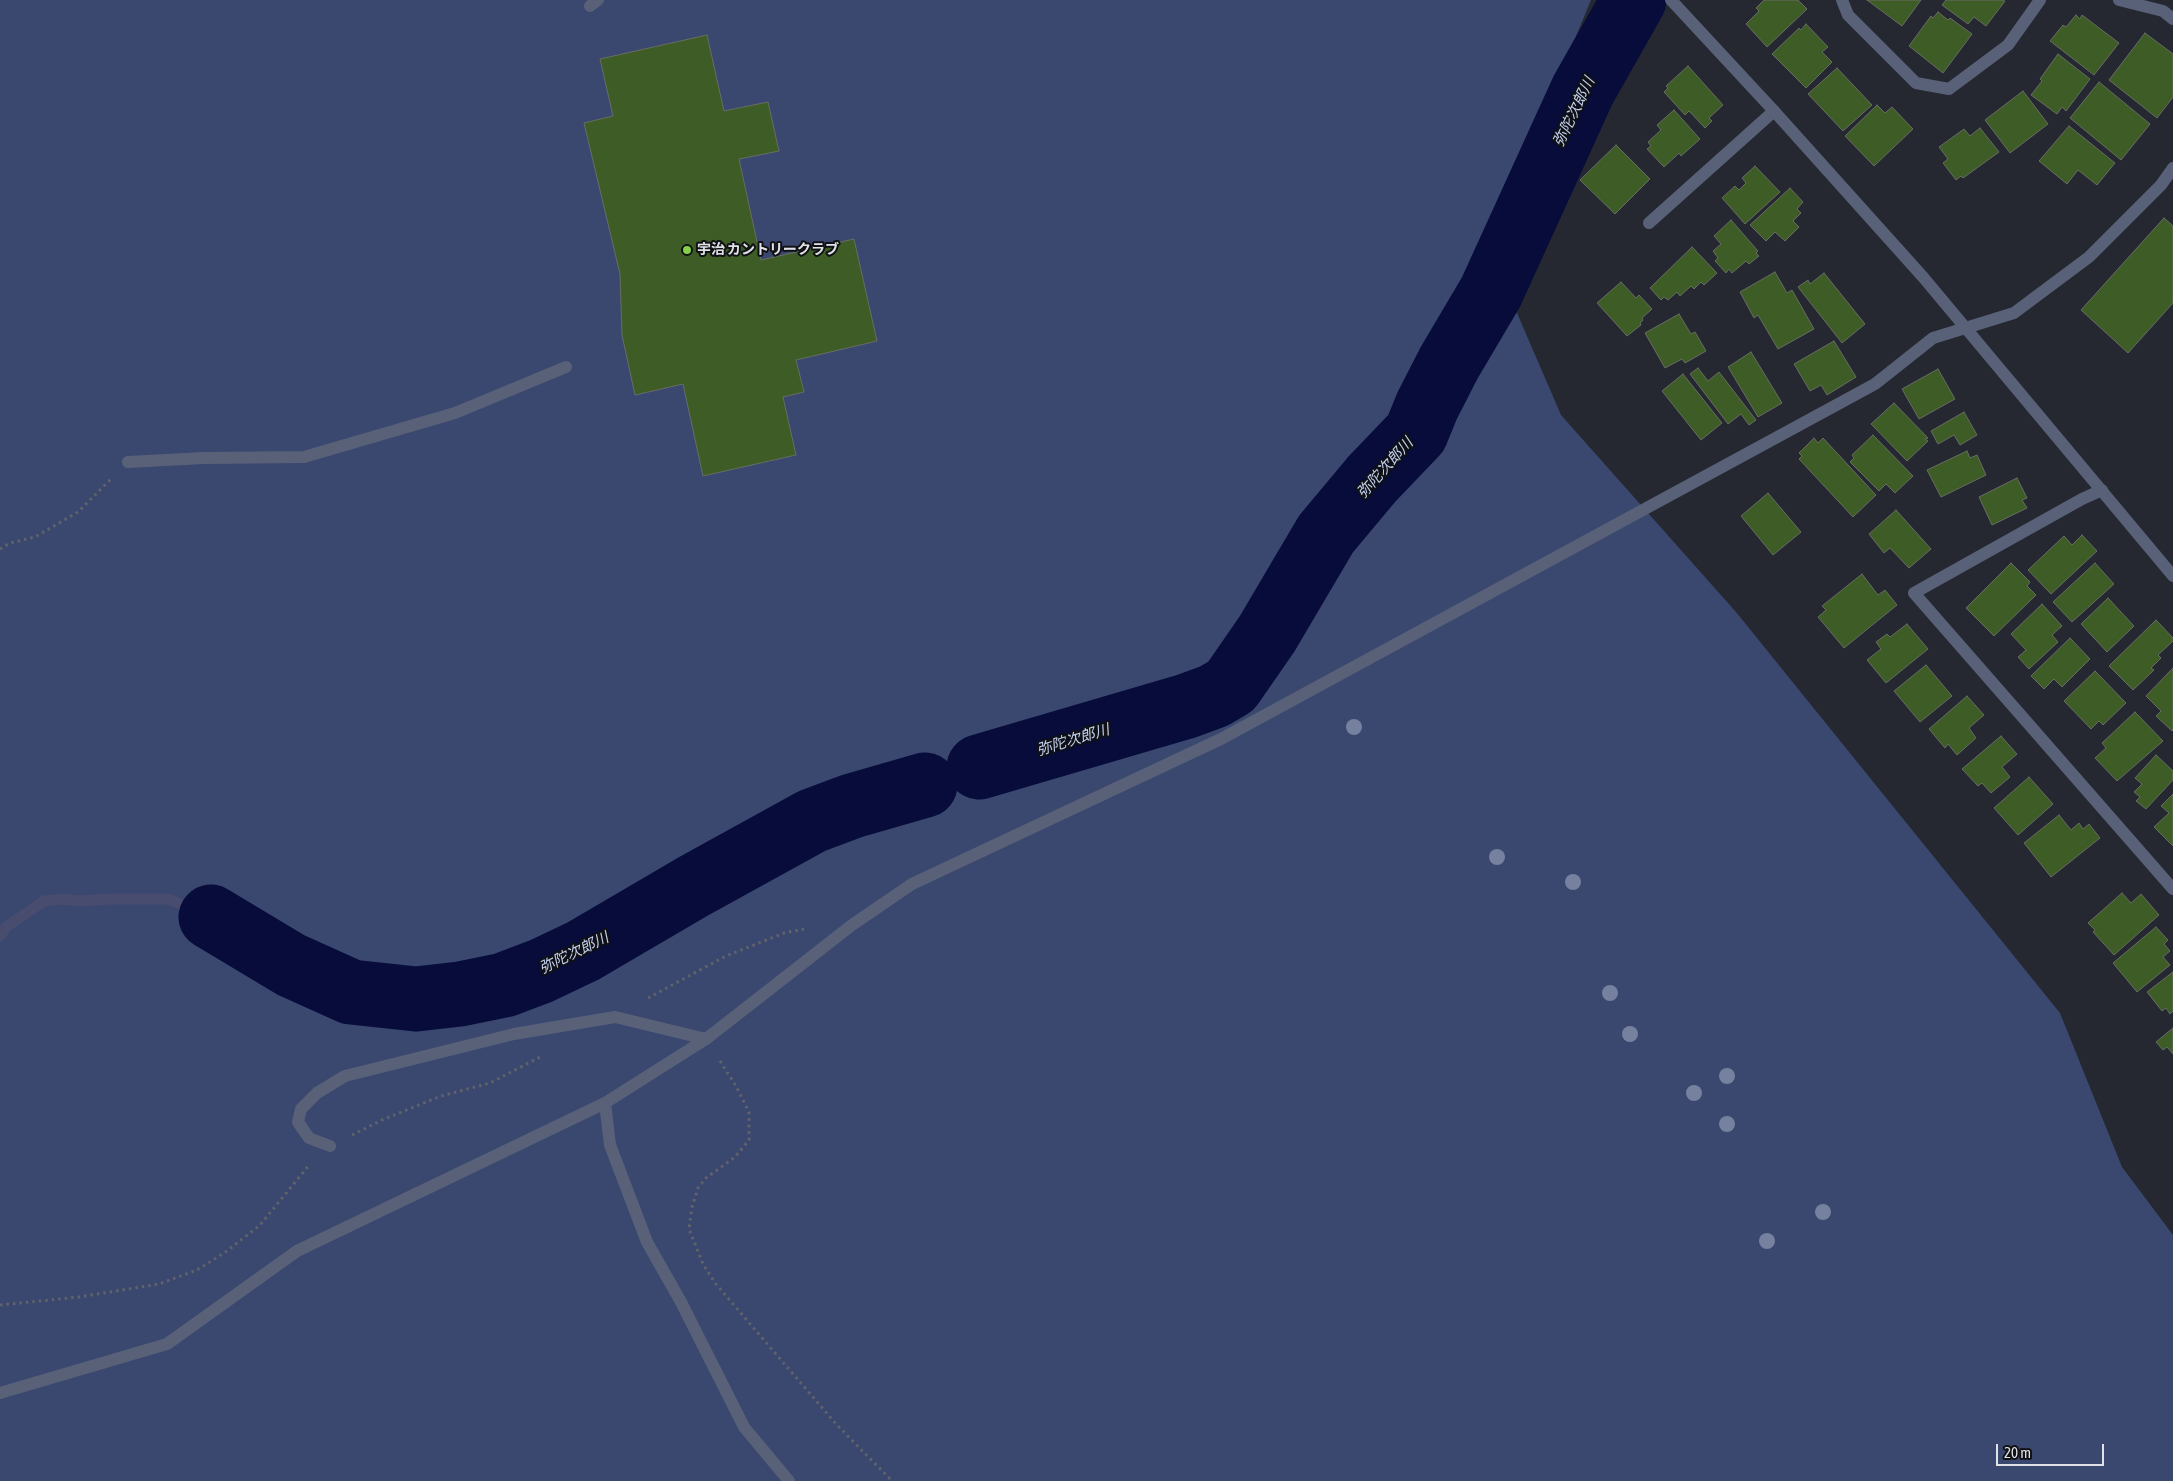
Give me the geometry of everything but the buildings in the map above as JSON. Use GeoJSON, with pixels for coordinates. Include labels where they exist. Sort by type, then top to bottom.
{"type":"FeatureCollection","features":[{"type":"Feature","properties":{"kind":"street"},"geometry":{"type":"LineString","coordinates":[[1842,0],[1848,15],[1916,84],[1949,89],[2008,44],[2040,0]]}},
{"type":"Feature","properties":{"kind":"street"},"geometry":{"type":"LineString","coordinates":[[2119,0],[2163,11],[2173,18]]}},
{"type":"Feature","properties":{"kind":"street"},"geometry":{"type":"LineString","coordinates":[[1675,4],[1774,111],[1967,329],[2173,576]]}},
{"type":"Feature","properties":{"kind":"street"},"geometry":{"type":"LineString","coordinates":[[1649,223],[1774,111]]}},
{"type":"Feature","properties":{"kind":"street"},"geometry":{"type":"LineString","coordinates":[[0,1393],[167,1344],[297,1251],[605,1103],[706,1039],[852,925],[912,884],[1221,740],[1875,384],[1934,338],[2014,313],[2089,257],[2161,185],[2173,168]]}},
{"type":"Feature","properties":{"kind":"street"},"geometry":{"type":"LineString","coordinates":[[128,462],[304,456],[454,413],[566,367]]}},
{"type":"Feature","properties":{"kind":"street"},"geometry":{"type":"LineString","coordinates":[[2102,490],[2082,499],[1914,593],[2173,889]]}},
{"type":"Feature","properties":{"kind":"street"},"geometry":{"type":"LineString","coordinates":[[330,1146],[309,1138],[298,1122],[301,1109],[317,1093],[345,1076],[514,1034],[615,1016],[706,1039]]}},
{"type":"Feature","properties":{"kind":"street"},"geometry":{"type":"LineString","coordinates":[[605,1103],[610,1145],[647,1242],[744,1427],[789,1481]]}},
{"type":"Feature","properties":{"kind":"path"},"geometry":{"type":"LineString","coordinates":[[0,549],[10,543],[35,537],[78,512],[128,462]]}},
{"type":"Feature","properties":{"kind":"path"},"geometry":{"type":"LineString","coordinates":[[615,1016],[726,956],[784,933],[808,929]]}},
{"type":"Feature","properties":{"kind":"path"},"geometry":{"type":"LineString","coordinates":[[706,1039],[736,1086],[749,1112],[749,1140],[735,1157],[706,1178],[698,1188],[692,1207],[689,1229],[700,1255],[721,1290],[836,1424],[892,1481]]}},
{"type":"Feature","properties":{"kind":"path"},"geometry":{"type":"LineString","coordinates":[[0,1305],[79,1297],[159,1284],[197,1270],[260,1225],[314,1159],[330,1146],[382,1120],[440,1096],[490,1083],[543,1056]]}},
{"type":"Feature","properties":{"kind":"shaded area"},"geometry":{"type":"Polygon","coordinates":[[[0,0],[1591,0],[1543,116],[1486,241],[1561,415],[1736,612],[2060,1013],[2122,1167],[2173,1235],[2173,1481],[0,1481],[0,0]]]}},
{"type":"Feature","properties":{"kind":"waterway","name":"弥陀次郎川"},"geometry":{"type":"LineString","coordinates":[[979,767],[1187,706],[1214,696],[1231,686],[1267,634],[1326,534],[1372,479],[1416,433],[1427,406],[1449,363],[1491,292],[1583,90],[1634,0]]}},
{"type":"Feature","properties":{"kind":"waterway","name":"弥陀次郎川"},"geometry":{"type":"LineString","coordinates":[[211,917],[291,965],[351,992],[416,999],[460,994],[504,985],[541,971],[583,951],[694,886],[812,821],[852,806],[925,785]]}},
{"type":"Feature","properties":{"kind":"waterway"},"geometry":{"type":"LineString","coordinates":[[0,936],[6,927],[44,901],[62,899],[81,901],[169,899],[211,917]]}},
{"type":"Feature","properties":{"kind":"place","name":"宇治 カントリークラブ"},"geometry":{"type":"Point","coordinates":[687,250]}}]}
